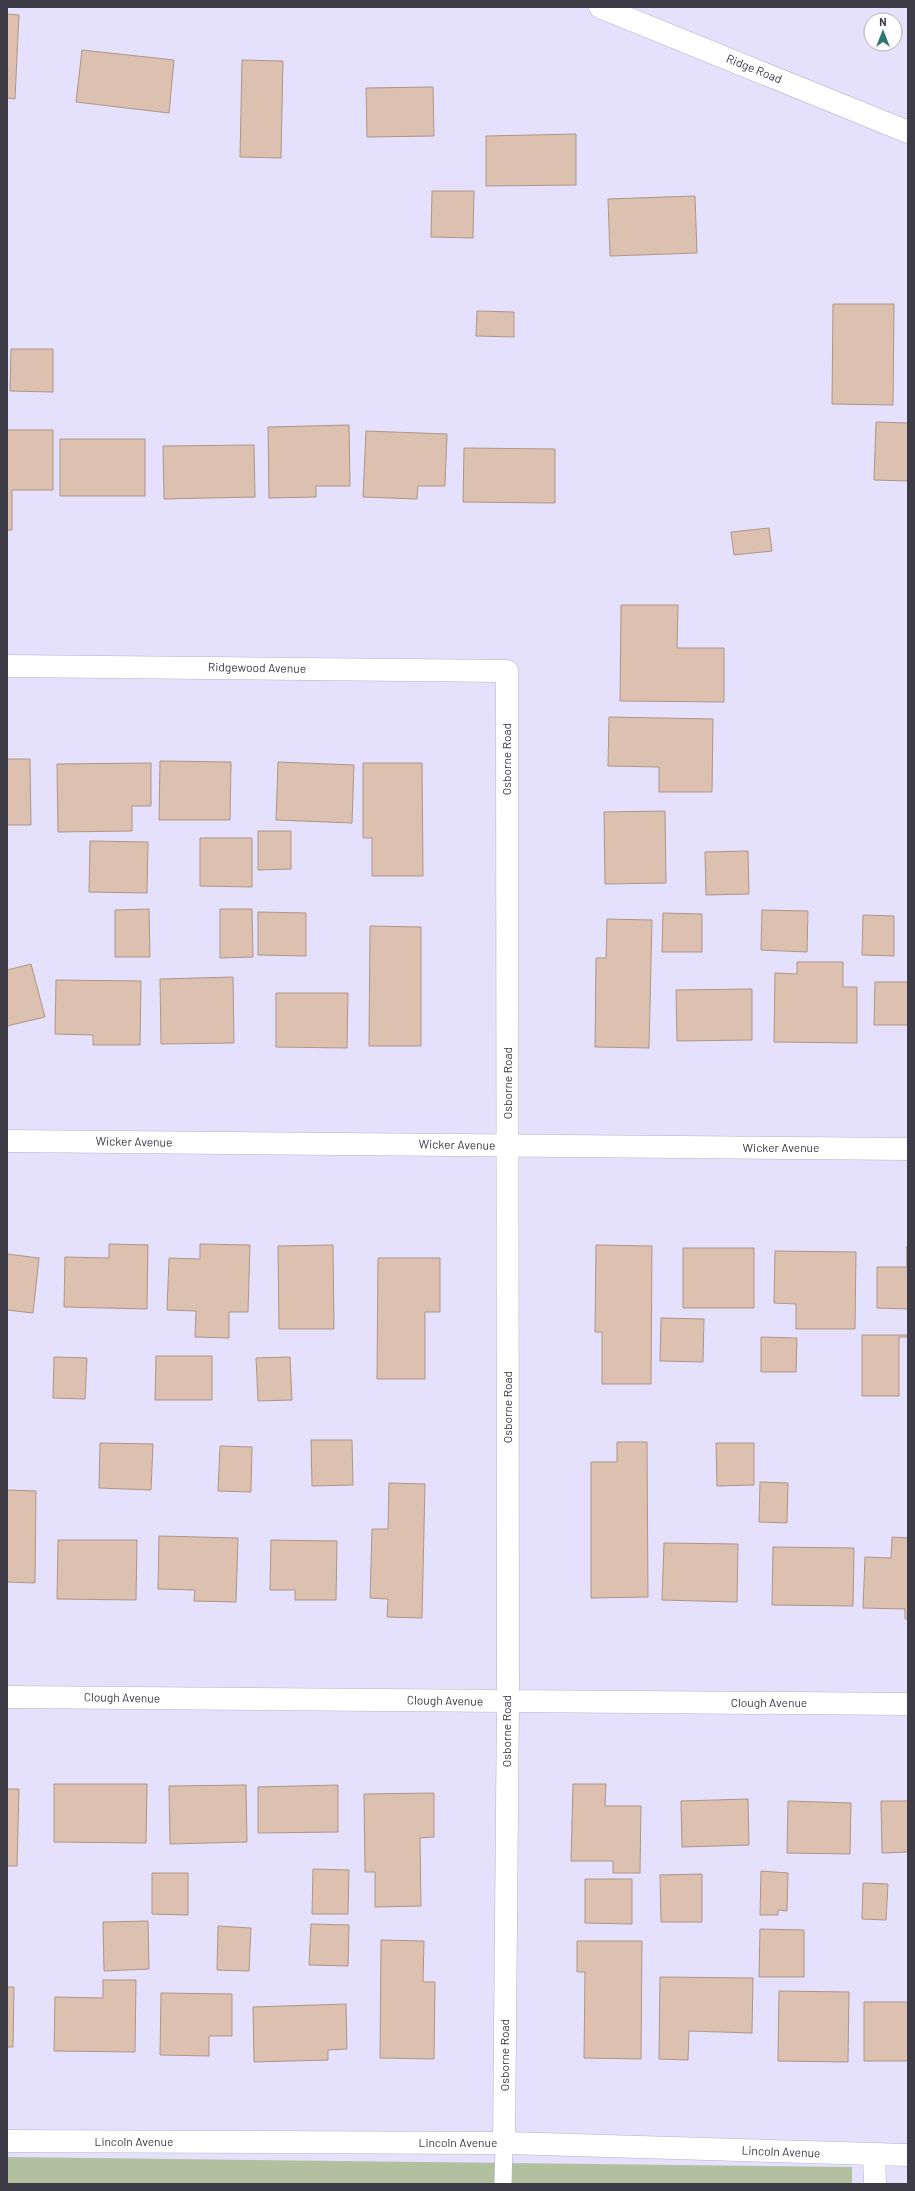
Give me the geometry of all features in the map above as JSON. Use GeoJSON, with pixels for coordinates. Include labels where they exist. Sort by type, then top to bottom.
{"type":"FeatureCollection","features":[{"type":"Feature","properties":{"kind":"street","name":"Ridge Road"},"geometry":{"type":"LineString","coordinates":[[600,7],[908,132]]}},
{"type":"Feature","properties":{"kind":"street","name":"Ridgewood Avenue"},"geometry":{"type":"LineString","coordinates":[[7,666],[507,671]]}},
{"type":"Feature","properties":{"kind":"street","name":"Osborne Road"},"geometry":{"type":"LineString","coordinates":[[504,2143],[508,1702],[507,671]]}},
{"type":"Feature","properties":{"kind":"street","name":"Wicker Avenue"},"geometry":{"type":"LineString","coordinates":[[7,1141],[908,1149]]}},
{"type":"Feature","properties":{"kind":"street","name":"Clough Avenue"},"geometry":{"type":"LineString","coordinates":[[7,1697],[908,1704]]}},
{"type":"Feature","properties":{"kind":"street","name":"Lincoln Avenue"},"geometry":{"type":"LineString","coordinates":[[7,2141],[504,2143],[908,2155]]}},
{"type":"Feature","properties":{"kind":"street"},"geometry":{"type":"LineString","coordinates":[[874,2155],[874,2184]]}},
{"type":"Feature","properties":{"kind":"lane"},"geometry":{"type":"LineString","coordinates":[[503,2184],[504,2143]]}},
{"type":"Feature","properties":{"kind":"green space"},"geometry":{"type":"Polygon","coordinates":[[[7,2157],[852,2167],[852,2184],[7,2184],[7,2157]]]}},
{"type":"Feature","properties":{"kind":"building"},"geometry":{"type":"Polygon","coordinates":[[[7,14],[19,15],[15,99],[7,98],[7,14]]]}},
{"type":"Feature","properties":{"kind":"building"},"geometry":{"type":"Polygon","coordinates":[[[82,50],[174,60],[169,113],[76,102],[82,50]]]}},
{"type":"Feature","properties":{"kind":"building"},"geometry":{"type":"Polygon","coordinates":[[[242,60],[283,61],[281,158],[240,157],[242,60]]]}},
{"type":"Feature","properties":{"kind":"building"},"geometry":{"type":"Polygon","coordinates":[[[433,87],[434,136],[367,137],[366,88],[433,87]]]}},
{"type":"Feature","properties":{"kind":"building"},"geometry":{"type":"Polygon","coordinates":[[[576,134],[576,185],[486,186],[486,136],[576,134]]]}},
{"type":"Feature","properties":{"kind":"building"},"geometry":{"type":"Polygon","coordinates":[[[432,191],[474,191],[473,238],[431,237],[432,191]]]}},
{"type":"Feature","properties":{"kind":"building"},"geometry":{"type":"Polygon","coordinates":[[[695,196],[697,253],[610,256],[608,199],[695,196]]]}},
{"type":"Feature","properties":{"kind":"building"},"geometry":{"type":"Polygon","coordinates":[[[833,304],[894,304],[893,405],[832,404],[833,304]]]}},
{"type":"Feature","properties":{"kind":"building"},"geometry":{"type":"Polygon","coordinates":[[[477,311],[514,312],[514,337],[476,336],[477,311]]]}},
{"type":"Feature","properties":{"kind":"building"},"geometry":{"type":"Polygon","coordinates":[[[11,349],[53,349],[53,392],[10,391],[11,349]]]}},
{"type":"Feature","properties":{"kind":"building"},"geometry":{"type":"Polygon","coordinates":[[[876,422],[908,423],[908,481],[874,480],[876,422]]]}},
{"type":"Feature","properties":{"kind":"building"},"geometry":{"type":"Polygon","coordinates":[[[349,425],[350,486],[316,486],[316,497],[269,498],[268,427],[349,425]]]}},
{"type":"Feature","properties":{"kind":"building"},"geometry":{"type":"Polygon","coordinates":[[[7,430],[53,430],[53,490],[12,490],[12,530],[7,530],[7,430]]]}},
{"type":"Feature","properties":{"kind":"building"},"geometry":{"type":"Polygon","coordinates":[[[366,431],[447,434],[445,486],[418,486],[417,499],[363,497],[366,431]]]}},
{"type":"Feature","properties":{"kind":"building"},"geometry":{"type":"Polygon","coordinates":[[[60,439],[145,439],[145,496],[60,496],[60,439]]]}},
{"type":"Feature","properties":{"kind":"building"},"geometry":{"type":"Polygon","coordinates":[[[254,445],[255,497],[164,499],[163,446],[254,445]]]}},
{"type":"Feature","properties":{"kind":"building"},"geometry":{"type":"Polygon","coordinates":[[[464,448],[555,449],[555,503],[463,502],[464,448]]]}},
{"type":"Feature","properties":{"kind":"building"},"geometry":{"type":"Polygon","coordinates":[[[769,528],[772,551],[734,555],[731,532],[769,528]]]}},
{"type":"Feature","properties":{"kind":"building"},"geometry":{"type":"Polygon","coordinates":[[[621,605],[678,605],[677,648],[724,648],[724,702],[620,701],[621,605]]]}},
{"type":"Feature","properties":{"kind":"building"},"geometry":{"type":"Polygon","coordinates":[[[609,717],[713,719],[712,792],[659,792],[659,767],[608,766],[609,717]]]}},
{"type":"Feature","properties":{"kind":"building"},"geometry":{"type":"Polygon","coordinates":[[[7,759],[30,759],[31,825],[7,825],[7,759]]]}},
{"type":"Feature","properties":{"kind":"building"},"geometry":{"type":"Polygon","coordinates":[[[160,761],[231,762],[230,820],[159,820],[160,761]]]}},
{"type":"Feature","properties":{"kind":"building"},"geometry":{"type":"Polygon","coordinates":[[[278,762],[354,765],[352,823],[276,820],[278,762]]]}},
{"type":"Feature","properties":{"kind":"building"},"geometry":{"type":"Polygon","coordinates":[[[151,763],[151,806],[132,806],[132,831],[58,832],[57,764],[151,763]]]}},
{"type":"Feature","properties":{"kind":"building"},"geometry":{"type":"Polygon","coordinates":[[[363,763],[422,763],[423,876],[372,876],[372,838],[363,838],[363,763]]]}},
{"type":"Feature","properties":{"kind":"building"},"geometry":{"type":"Polygon","coordinates":[[[665,811],[666,883],[605,884],[604,812],[665,811]]]}},
{"type":"Feature","properties":{"kind":"building"},"geometry":{"type":"Polygon","coordinates":[[[258,831],[291,831],[291,869],[258,870],[258,831]]]}},
{"type":"Feature","properties":{"kind":"building"},"geometry":{"type":"Polygon","coordinates":[[[200,838],[252,838],[252,887],[200,886],[200,838]]]}},
{"type":"Feature","properties":{"kind":"building"},"geometry":{"type":"Polygon","coordinates":[[[90,841],[148,842],[147,893],[89,892],[90,841]]]}},
{"type":"Feature","properties":{"kind":"building"},"geometry":{"type":"Polygon","coordinates":[[[748,851],[749,894],[706,895],[705,852],[748,851]]]}},
{"type":"Feature","properties":{"kind":"building"},"geometry":{"type":"Polygon","coordinates":[[[149,909],[150,957],[115,957],[115,910],[149,909]]]}},
{"type":"Feature","properties":{"kind":"building"},"geometry":{"type":"Polygon","coordinates":[[[220,909],[252,909],[253,957],[220,958],[220,909]]]}},
{"type":"Feature","properties":{"kind":"building"},"geometry":{"type":"Polygon","coordinates":[[[762,910],[808,911],[807,952],[761,950],[762,910]]]}},
{"type":"Feature","properties":{"kind":"building"},"geometry":{"type":"Polygon","coordinates":[[[258,912],[306,913],[306,956],[258,955],[258,912]]]}},
{"type":"Feature","properties":{"kind":"building"},"geometry":{"type":"Polygon","coordinates":[[[663,913],[702,914],[702,952],[662,952],[663,913]]]}},
{"type":"Feature","properties":{"kind":"building"},"geometry":{"type":"Polygon","coordinates":[[[863,915],[894,916],[894,956],[862,955],[863,915]]]}},
{"type":"Feature","properties":{"kind":"building"},"geometry":{"type":"Polygon","coordinates":[[[607,919],[652,920],[649,1048],[595,1047],[596,958],[606,958],[607,919]]]}},
{"type":"Feature","properties":{"kind":"building"},"geometry":{"type":"Polygon","coordinates":[[[370,926],[421,927],[421,1046],[369,1046],[370,926]]]}},
{"type":"Feature","properties":{"kind":"building"},"geometry":{"type":"Polygon","coordinates":[[[797,962],[843,962],[843,987],[857,987],[857,1043],[774,1042],[775,973],[797,974],[797,962]]]}},
{"type":"Feature","properties":{"kind":"building"},"geometry":{"type":"Polygon","coordinates":[[[31,964],[45,1017],[7,1026],[7,970],[31,964]]]}},
{"type":"Feature","properties":{"kind":"building"},"geometry":{"type":"Polygon","coordinates":[[[233,977],[234,1043],[161,1044],[160,979],[233,977]]]}},
{"type":"Feature","properties":{"kind":"building"},"geometry":{"type":"Polygon","coordinates":[[[56,980],[141,981],[140,1045],[93,1045],[93,1035],[55,1034],[56,980]]]}},
{"type":"Feature","properties":{"kind":"building"},"geometry":{"type":"Polygon","coordinates":[[[875,982],[908,982],[908,1025],[874,1025],[875,982]]]}},
{"type":"Feature","properties":{"kind":"building"},"geometry":{"type":"Polygon","coordinates":[[[752,989],[752,1040],[677,1041],[676,990],[752,989]]]}},
{"type":"Feature","properties":{"kind":"building"},"geometry":{"type":"Polygon","coordinates":[[[276,993],[348,993],[347,1048],[276,1047],[276,993]]]}},
{"type":"Feature","properties":{"kind":"building"},"geometry":{"type":"Polygon","coordinates":[[[109,1244],[148,1245],[147,1309],[64,1307],[65,1257],[109,1258],[109,1244]]]}},
{"type":"Feature","properties":{"kind":"building"},"geometry":{"type":"Polygon","coordinates":[[[200,1244],[250,1245],[248,1312],[229,1312],[229,1338],[195,1337],[196,1311],[167,1310],[169,1258],[200,1259],[200,1244]]]}},
{"type":"Feature","properties":{"kind":"building"},"geometry":{"type":"Polygon","coordinates":[[[333,1245],[334,1329],[279,1329],[278,1246],[333,1245]]]}},
{"type":"Feature","properties":{"kind":"building"},"geometry":{"type":"Polygon","coordinates":[[[596,1245],[652,1246],[651,1384],[602,1384],[602,1332],[595,1332],[596,1245]]]}},
{"type":"Feature","properties":{"kind":"building"},"geometry":{"type":"Polygon","coordinates":[[[907,1246],[908,1309],[877,1308],[877,1267],[907,1267],[907,1246]]]}},
{"type":"Feature","properties":{"kind":"building"},"geometry":{"type":"Polygon","coordinates":[[[683,1248],[754,1248],[754,1308],[683,1308],[683,1248]]]}},
{"type":"Feature","properties":{"kind":"building"},"geometry":{"type":"Polygon","coordinates":[[[775,1251],[856,1252],[855,1329],[796,1329],[796,1304],[774,1303],[775,1251]]]}},
{"type":"Feature","properties":{"kind":"building"},"geometry":{"type":"Polygon","coordinates":[[[7,1254],[39,1258],[33,1313],[7,1310],[7,1254]]]}},
{"type":"Feature","properties":{"kind":"building"},"geometry":{"type":"Polygon","coordinates":[[[378,1258],[440,1258],[440,1312],[425,1312],[425,1379],[377,1379],[378,1258]]]}},
{"type":"Feature","properties":{"kind":"building"},"geometry":{"type":"Polygon","coordinates":[[[661,1318],[704,1319],[703,1362],[660,1361],[661,1318]]]}},
{"type":"Feature","properties":{"kind":"building"},"geometry":{"type":"Polygon","coordinates":[[[862,1335],[908,1335],[908,1337],[899,1337],[899,1396],[862,1396],[862,1335]]]}},
{"type":"Feature","properties":{"kind":"building"},"geometry":{"type":"Polygon","coordinates":[[[761,1337],[797,1338],[796,1372],[761,1372],[761,1337]]]}},
{"type":"Feature","properties":{"kind":"building"},"geometry":{"type":"Polygon","coordinates":[[[156,1356],[212,1356],[212,1400],[155,1400],[156,1356]]]}},
{"type":"Feature","properties":{"kind":"building"},"geometry":{"type":"Polygon","coordinates":[[[54,1357],[87,1358],[85,1399],[53,1398],[54,1357]]]}},
{"type":"Feature","properties":{"kind":"building"},"geometry":{"type":"Polygon","coordinates":[[[290,1357],[292,1400],[258,1401],[256,1358],[290,1357]]]}},
{"type":"Feature","properties":{"kind":"building"},"geometry":{"type":"Polygon","coordinates":[[[311,1440],[352,1440],[353,1485],[312,1486],[311,1440]]]}},
{"type":"Feature","properties":{"kind":"building"},"geometry":{"type":"Polygon","coordinates":[[[617,1442],[647,1442],[648,1597],[591,1598],[591,1462],[617,1462],[617,1442]]]}},
{"type":"Feature","properties":{"kind":"building"},"geometry":{"type":"Polygon","coordinates":[[[100,1443],[153,1444],[151,1490],[99,1488],[100,1443]]]}},
{"type":"Feature","properties":{"kind":"building"},"geometry":{"type":"Polygon","coordinates":[[[716,1443],[754,1443],[754,1485],[717,1486],[716,1443]]]}},
{"type":"Feature","properties":{"kind":"building"},"geometry":{"type":"Polygon","coordinates":[[[220,1446],[252,1447],[251,1492],[218,1491],[220,1446]]]}},
{"type":"Feature","properties":{"kind":"building"},"geometry":{"type":"Polygon","coordinates":[[[760,1482],[788,1483],[787,1523],[759,1522],[760,1482]]]}},
{"type":"Feature","properties":{"kind":"building"},"geometry":{"type":"Polygon","coordinates":[[[389,1483],[425,1484],[422,1618],[387,1617],[388,1599],[370,1598],[372,1529],[388,1529],[389,1483]]]}},
{"type":"Feature","properties":{"kind":"building"},"geometry":{"type":"Polygon","coordinates":[[[7,1490],[36,1491],[35,1583],[7,1582],[7,1490]]]}},
{"type":"Feature","properties":{"kind":"building"},"geometry":{"type":"Polygon","coordinates":[[[159,1536],[238,1538],[236,1602],[194,1601],[195,1590],[158,1589],[159,1536]]]}},
{"type":"Feature","properties":{"kind":"building"},"geometry":{"type":"Polygon","coordinates":[[[892,1537],[908,1538],[908,1619],[905,1619],[905,1609],[863,1608],[865,1557],[891,1558],[892,1537]]]}},
{"type":"Feature","properties":{"kind":"building"},"geometry":{"type":"Polygon","coordinates":[[[58,1540],[137,1540],[136,1600],[57,1599],[58,1540]]]}},
{"type":"Feature","properties":{"kind":"building"},"geometry":{"type":"Polygon","coordinates":[[[271,1540],[337,1541],[336,1600],[295,1600],[295,1590],[270,1590],[271,1540]]]}},
{"type":"Feature","properties":{"kind":"building"},"geometry":{"type":"Polygon","coordinates":[[[664,1543],[738,1544],[737,1602],[662,1600],[664,1543]]]}},
{"type":"Feature","properties":{"kind":"building"},"geometry":{"type":"Polygon","coordinates":[[[773,1547],[854,1548],[853,1606],[772,1605],[773,1547]]]}},
{"type":"Feature","properties":{"kind":"building"},"geometry":{"type":"Polygon","coordinates":[[[54,1784],[147,1784],[146,1843],[54,1842],[54,1784]]]}},
{"type":"Feature","properties":{"kind":"building"},"geometry":{"type":"Polygon","coordinates":[[[573,1784],[606,1784],[605,1806],[641,1806],[640,1873],[613,1873],[613,1861],[571,1861],[573,1784]]]}},
{"type":"Feature","properties":{"kind":"building"},"geometry":{"type":"Polygon","coordinates":[[[246,1785],[247,1842],[170,1844],[169,1786],[246,1785]]]}},
{"type":"Feature","properties":{"kind":"building"},"geometry":{"type":"Polygon","coordinates":[[[338,1785],[338,1832],[258,1833],[258,1787],[338,1785]]]}},
{"type":"Feature","properties":{"kind":"building"},"geometry":{"type":"Polygon","coordinates":[[[7,1789],[19,1789],[17,1866],[7,1866],[7,1789]]]}},
{"type":"Feature","properties":{"kind":"building"},"geometry":{"type":"Polygon","coordinates":[[[434,1793],[434,1837],[420,1838],[421,1906],[375,1907],[375,1872],[365,1872],[364,1794],[434,1793]]]}},
{"type":"Feature","properties":{"kind":"building"},"geometry":{"type":"Polygon","coordinates":[[[748,1799],[749,1845],[682,1847],[681,1801],[748,1799]]]}},
{"type":"Feature","properties":{"kind":"building"},"geometry":{"type":"Polygon","coordinates":[[[788,1801],[851,1803],[850,1854],[787,1853],[788,1801]]]}},
{"type":"Feature","properties":{"kind":"building"},"geometry":{"type":"Polygon","coordinates":[[[881,1801],[908,1801],[908,1852],[882,1853],[881,1801]]]}},
{"type":"Feature","properties":{"kind":"building"},"geometry":{"type":"Polygon","coordinates":[[[313,1869],[349,1870],[348,1914],[312,1914],[313,1869]]]}},
{"type":"Feature","properties":{"kind":"building"},"geometry":{"type":"Polygon","coordinates":[[[761,1871],[788,1873],[787,1911],[778,1910],[778,1915],[760,1915],[761,1871]]]}},
{"type":"Feature","properties":{"kind":"building"},"geometry":{"type":"Polygon","coordinates":[[[152,1873],[188,1873],[188,1915],[152,1914],[152,1873]]]}},
{"type":"Feature","properties":{"kind":"building"},"geometry":{"type":"Polygon","coordinates":[[[702,1874],[702,1922],[661,1922],[660,1875],[702,1874]]]}},
{"type":"Feature","properties":{"kind":"building"},"geometry":{"type":"Polygon","coordinates":[[[585,1879],[632,1879],[632,1924],[585,1923],[585,1879]]]}},
{"type":"Feature","properties":{"kind":"building"},"geometry":{"type":"Polygon","coordinates":[[[863,1883],[888,1884],[886,1920],[862,1919],[863,1883]]]}},
{"type":"Feature","properties":{"kind":"building"},"geometry":{"type":"Polygon","coordinates":[[[148,1921],[149,1969],[104,1971],[103,1922],[148,1921]]]}},
{"type":"Feature","properties":{"kind":"building"},"geometry":{"type":"Polygon","coordinates":[[[311,1924],[349,1925],[348,1966],[309,1965],[311,1924]]]}},
{"type":"Feature","properties":{"kind":"building"},"geometry":{"type":"Polygon","coordinates":[[[218,1926],[251,1928],[249,1971],[217,1970],[218,1926]]]}},
{"type":"Feature","properties":{"kind":"building"},"geometry":{"type":"Polygon","coordinates":[[[760,1929],[804,1930],[804,1977],[759,1977],[760,1929]]]}},
{"type":"Feature","properties":{"kind":"building"},"geometry":{"type":"Polygon","coordinates":[[[381,1940],[424,1941],[423,1982],[435,1982],[434,2059],[380,2058],[381,1940]]]}},
{"type":"Feature","properties":{"kind":"building"},"geometry":{"type":"Polygon","coordinates":[[[577,1941],[642,1941],[641,2059],[584,2058],[585,1972],[577,1972],[577,1941]]]}},
{"type":"Feature","properties":{"kind":"building"},"geometry":{"type":"Polygon","coordinates":[[[660,1977],[753,1978],[752,2033],[689,2031],[688,2060],[659,2059],[660,1977]]]}},
{"type":"Feature","properties":{"kind":"building"},"geometry":{"type":"Polygon","coordinates":[[[103,1980],[136,1980],[135,2052],[54,2051],[55,1997],[103,1998],[103,1980]]]}},
{"type":"Feature","properties":{"kind":"building"},"geometry":{"type":"Polygon","coordinates":[[[7,1987],[14,1987],[13,2047],[7,2047],[7,1987]]]}},
{"type":"Feature","properties":{"kind":"building"},"geometry":{"type":"Polygon","coordinates":[[[779,1991],[849,1992],[848,2062],[778,2061],[779,1991]]]}},
{"type":"Feature","properties":{"kind":"building"},"geometry":{"type":"Polygon","coordinates":[[[161,1993],[232,1994],[232,2036],[209,2036],[209,2056],[160,2055],[161,1993]]]}},
{"type":"Feature","properties":{"kind":"building"},"geometry":{"type":"Polygon","coordinates":[[[864,2002],[908,2002],[908,2061],[864,2061],[864,2002]]]}},
{"type":"Feature","properties":{"kind":"building"},"geometry":{"type":"Polygon","coordinates":[[[346,2004],[347,2049],[328,2050],[328,2060],[254,2062],[253,2007],[346,2004]]]}}]}
